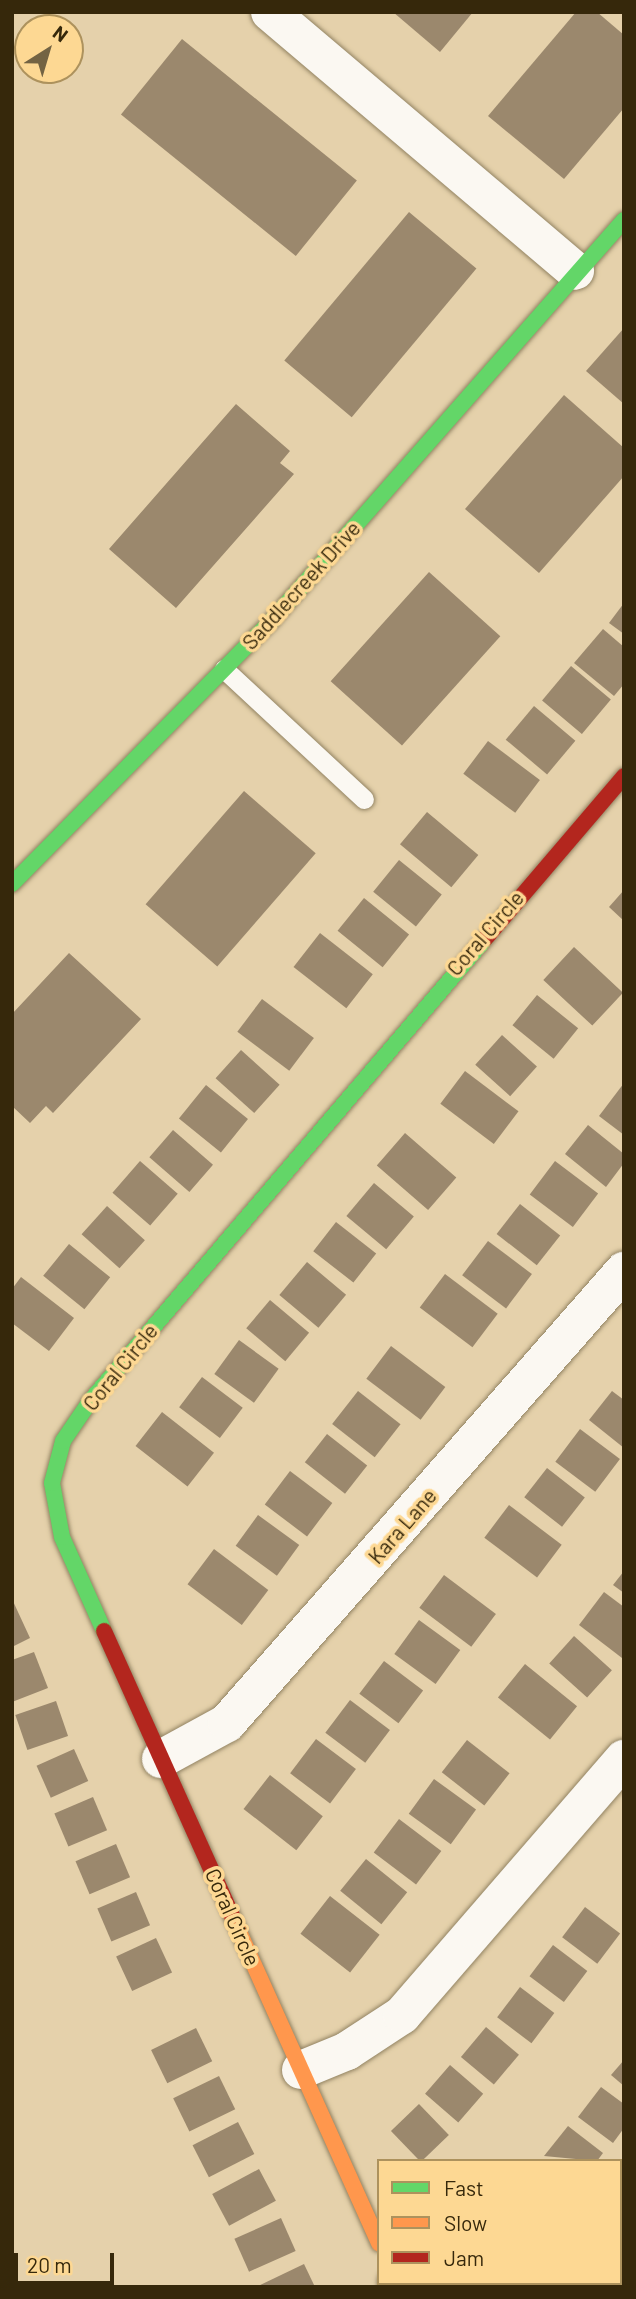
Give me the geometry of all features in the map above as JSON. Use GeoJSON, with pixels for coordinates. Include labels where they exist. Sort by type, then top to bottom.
{"type":"FeatureCollection","features":[{"type":"Feature","properties":{"kind":"street"},"geometry":{"type":"LineString","coordinates":[[270,12],[575,271]]}},
{"type":"Feature","properties":{"kind":"street","name":"Saddlecreek Drive"},"geometry":{"type":"LineString","coordinates":[[12,884],[224,669],[575,271],[624,220]]}},
{"type":"Feature","properties":{"kind":"street","name":"Coral Circle"},"geometry":{"type":"LineString","coordinates":[[377,2239],[62,1537],[52,1483],[63,1441],[91,1400],[490,926],[624,776]]}},
{"type":"Feature","properties":{"kind":"street","name":"Kara Lane"},"geometry":{"type":"LineString","coordinates":[[162,1759],[227,1723],[624,1271]]}},
{"type":"Feature","properties":{"kind":"street"},"geometry":{"type":"LineString","coordinates":[[301,2070],[347,2051],[402,2015],[624,1759]]}},
{"type":"Feature","properties":{"kind":"lane"},"geometry":{"type":"LineString","coordinates":[[224,669],[364,799]]}},
{"type":"Feature","properties":{"kind":"building"},"geometry":{"type":"Polygon","coordinates":[[[393,12],[473,12],[440,52],[393,12]]]}},
{"type":"Feature","properties":{"kind":"building"},"geometry":{"type":"Polygon","coordinates":[[[576,12],[597,12],[624,35],[624,108],[564,179],[488,116],[576,12]]]}},
{"type":"Feature","properties":{"kind":"building"},"geometry":{"type":"Polygon","coordinates":[[[182,39],[357,181],[296,256],[121,114],[182,39]]]}},
{"type":"Feature","properties":{"kind":"building"},"geometry":{"type":"Polygon","coordinates":[[[409,212],[476,269],[352,417],[284,361],[409,212]]]}},
{"type":"Feature","properties":{"kind":"building"},"geometry":{"type":"Polygon","coordinates":[[[624,328],[624,404],[586,371],[624,328]]]}},
{"type":"Feature","properties":{"kind":"building"},"geometry":{"type":"Polygon","coordinates":[[[564,395],[624,448],[624,476],[539,573],[465,509],[564,395]]]}},
{"type":"Feature","properties":{"kind":"building"},"geometry":{"type":"Polygon","coordinates":[[[236,404],[290,451],[280,463],[294,474],[176,608],[109,549],[236,404]]]}},
{"type":"Feature","properties":{"kind":"building"},"geometry":{"type":"Polygon","coordinates":[[[429,572],[500,636],[402,745],[331,681],[429,572]]]}},
{"type":"Feature","properties":{"kind":"building"},"geometry":{"type":"Polygon","coordinates":[[[624,603],[624,634],[609,623],[624,603]]]}},
{"type":"Feature","properties":{"kind":"building"},"geometry":{"type":"Polygon","coordinates":[[[603,629],[624,647],[624,684],[614,696],[574,663],[603,629]]]}},
{"type":"Feature","properties":{"kind":"building"},"geometry":{"type":"Polygon","coordinates":[[[571,666],[611,699],[582,734],[542,700],[571,666]]]}},
{"type":"Feature","properties":{"kind":"building"},"geometry":{"type":"Polygon","coordinates":[[[534,706],[575,741],[547,774],[506,740],[534,706]]]}},
{"type":"Feature","properties":{"kind":"building"},"geometry":{"type":"Polygon","coordinates":[[[488,741],[540,780],[515,813],[463,774],[488,741]]]}},
{"type":"Feature","properties":{"kind":"building"},"geometry":{"type":"Polygon","coordinates":[[[244,791],[316,853],[217,967],[146,904],[244,791]]]}},
{"type":"Feature","properties":{"kind":"building"},"geometry":{"type":"Polygon","coordinates":[[[427,812],[478,855],[451,887],[400,844],[427,812]]]}},
{"type":"Feature","properties":{"kind":"building"},"geometry":{"type":"Polygon","coordinates":[[[399,860],[442,895],[416,926],[373,892],[399,860]]]}},
{"type":"Feature","properties":{"kind":"building"},"geometry":{"type":"Polygon","coordinates":[[[624,890],[624,921],[609,907],[624,890]]]}},
{"type":"Feature","properties":{"kind":"building"},"geometry":{"type":"Polygon","coordinates":[[[364,898],[409,935],[383,967],[338,931],[364,898]]]}},
{"type":"Feature","properties":{"kind":"building"},"geometry":{"type":"Polygon","coordinates":[[[320,933],[373,974],[346,1008],[294,967],[320,933]]]}},
{"type":"Feature","properties":{"kind":"building"},"geometry":{"type":"Polygon","coordinates":[[[574,947],[623,993],[592,1026],[543,980],[574,947]]]}},
{"type":"Feature","properties":{"kind":"building"},"geometry":{"type":"Polygon","coordinates":[[[69,953],[141,1019],[53,1113],[46,1106],[30,1123],[12,1106],[12,1014],[69,953]]]}},
{"type":"Feature","properties":{"kind":"building"},"geometry":{"type":"Polygon","coordinates":[[[537,995],[578,1028],[554,1059],[512,1025],[537,995]]]}},
{"type":"Feature","properties":{"kind":"building"},"geometry":{"type":"Polygon","coordinates":[[[262,999],[314,1038],[289,1071],[237,1032],[262,999]]]}},
{"type":"Feature","properties":{"kind":"building"},"geometry":{"type":"Polygon","coordinates":[[[502,1035],[537,1066],[510,1096],[475,1065],[502,1035]]]}},
{"type":"Feature","properties":{"kind":"building"},"geometry":{"type":"Polygon","coordinates":[[[241,1050],[280,1085],[254,1113],[216,1078],[241,1050]]]}},
{"type":"Feature","properties":{"kind":"building"},"geometry":{"type":"Polygon","coordinates":[[[465,1071],[519,1111],[494,1144],[440,1104],[465,1071]]]}},
{"type":"Feature","properties":{"kind":"building"},"geometry":{"type":"Polygon","coordinates":[[[624,1083],[624,1135],[599,1116],[624,1083]]]}},
{"type":"Feature","properties":{"kind":"building"},"geometry":{"type":"Polygon","coordinates":[[[206,1085],[248,1119],[221,1152],[179,1118],[206,1085]]]}},
{"type":"Feature","properties":{"kind":"building"},"geometry":{"type":"Polygon","coordinates":[[[588,1125],[624,1154],[624,1163],[606,1187],[565,1154],[588,1125]]]}},
{"type":"Feature","properties":{"kind":"building"},"geometry":{"type":"Polygon","coordinates":[[[173,1130],[213,1165],[189,1192],[149,1157],[173,1130]]]}},
{"type":"Feature","properties":{"kind":"building"},"geometry":{"type":"Polygon","coordinates":[[[405,1133],[456,1178],[428,1210],[377,1165],[405,1133]]]}},
{"type":"Feature","properties":{"kind":"building"},"geometry":{"type":"Polygon","coordinates":[[[140,1161],[178,1194],[150,1226],[112,1193],[140,1161]]]}},
{"type":"Feature","properties":{"kind":"building"},"geometry":{"type":"Polygon","coordinates":[[[555,1161],[598,1193],[573,1227],[530,1195],[555,1161]]]}},
{"type":"Feature","properties":{"kind":"building"},"geometry":{"type":"Polygon","coordinates":[[[374,1183],[414,1216],[386,1249],[346,1216],[374,1183]]]}},
{"type":"Feature","properties":{"kind":"building"},"geometry":{"type":"Polygon","coordinates":[[[520,1204],[560,1235],[537,1265],[497,1234],[520,1204]]]}},
{"type":"Feature","properties":{"kind":"building"},"geometry":{"type":"Polygon","coordinates":[[[107,1206],[145,1240],[119,1268],[82,1234],[107,1206]]]}},
{"type":"Feature","properties":{"kind":"building"},"geometry":{"type":"Polygon","coordinates":[[[336,1222],[376,1253],[353,1283],[313,1251],[336,1222]]]}},
{"type":"Feature","properties":{"kind":"building"},"geometry":{"type":"Polygon","coordinates":[[[488,1241],[532,1274],[506,1308],[462,1275],[488,1241]]]}},
{"type":"Feature","properties":{"kind":"building"},"geometry":{"type":"Polygon","coordinates":[[[69,1244],[110,1277],[84,1309],[43,1276],[69,1244]]]}},
{"type":"Feature","properties":{"kind":"building"},"geometry":{"type":"Polygon","coordinates":[[[307,1262],[346,1295],[318,1328],[279,1295],[307,1262]]]}},
{"type":"Feature","properties":{"kind":"building"},"geometry":{"type":"Polygon","coordinates":[[[445,1274],[498,1314],[472,1347],[420,1308],[445,1274]]]}},
{"type":"Feature","properties":{"kind":"building"},"geometry":{"type":"Polygon","coordinates":[[[21,1277],[74,1318],[49,1351],[12,1323],[12,1289],[21,1277]]]}},
{"type":"Feature","properties":{"kind":"building"},"geometry":{"type":"Polygon","coordinates":[[[270,1300],[309,1333],[285,1361],[246,1328],[270,1300]]]}},
{"type":"Feature","properties":{"kind":"building"},"geometry":{"type":"Polygon","coordinates":[[[239,1340],[279,1369],[254,1403],[214,1374],[239,1340]]]}},
{"type":"Feature","properties":{"kind":"building"},"geometry":{"type":"Polygon","coordinates":[[[391,1346],[445,1387],[421,1420],[366,1379],[391,1346]]]}},
{"type":"Feature","properties":{"kind":"building"},"geometry":{"type":"Polygon","coordinates":[[[202,1377],[243,1408],[220,1438],[179,1407],[202,1377]]]}},
{"type":"Feature","properties":{"kind":"building"},"geometry":{"type":"Polygon","coordinates":[[[358,1391],[401,1424],[375,1457],[332,1424],[358,1391]]]}},
{"type":"Feature","properties":{"kind":"building"},"geometry":{"type":"Polygon","coordinates":[[[612,1391],[624,1400],[624,1448],[589,1420],[612,1391]]]}},
{"type":"Feature","properties":{"kind":"building"},"geometry":{"type":"Polygon","coordinates":[[[162,1412],[214,1453],[188,1487],[136,1446],[162,1412]]]}},
{"type":"Feature","properties":{"kind":"building"},"geometry":{"type":"Polygon","coordinates":[[[580,1429],[620,1459],[595,1492],[555,1462],[580,1429]]]}},
{"type":"Feature","properties":{"kind":"building"},"geometry":{"type":"Polygon","coordinates":[[[327,1434],[367,1465],[345,1494],[305,1462],[327,1434]]]}},
{"type":"Feature","properties":{"kind":"building"},"geometry":{"type":"Polygon","coordinates":[[[547,1468],[585,1498],[562,1527],[524,1497],[547,1468]]]}},
{"type":"Feature","properties":{"kind":"building"},"geometry":{"type":"Polygon","coordinates":[[[290,1471],[332,1503],[307,1536],[265,1505],[290,1471]]]}},
{"type":"Feature","properties":{"kind":"building"},"geometry":{"type":"Polygon","coordinates":[[[509,1505],[562,1545],[537,1577],[484,1538],[509,1505]]]}},
{"type":"Feature","properties":{"kind":"building"},"geometry":{"type":"Polygon","coordinates":[[[258,1515],[299,1545],[277,1576],[236,1546],[258,1515]]]}},
{"type":"Feature","properties":{"kind":"building"},"geometry":{"type":"Polygon","coordinates":[[[214,1549],[268,1590],[242,1625],[188,1584],[214,1549]]]}},
{"type":"Feature","properties":{"kind":"building"},"geometry":{"type":"Polygon","coordinates":[[[624,1571],[624,1593],[613,1585],[624,1571]]]}},
{"type":"Feature","properties":{"kind":"building"},"geometry":{"type":"Polygon","coordinates":[[[444,1575],[496,1614],[471,1647],[419,1608],[444,1575]]]}},
{"type":"Feature","properties":{"kind":"building"},"geometry":{"type":"Polygon","coordinates":[[[604,1592],[624,1607],[622,1658],[579,1625],[604,1592]]]}},
{"type":"Feature","properties":{"kind":"building"},"geometry":{"type":"Polygon","coordinates":[[[12,1599],[30,1638],[12,1647],[12,1599]]]}},
{"type":"Feature","properties":{"kind":"building"},"geometry":{"type":"Polygon","coordinates":[[[419,1620],[460,1650],[436,1684],[394,1654],[419,1620]]]}},
{"type":"Feature","properties":{"kind":"building"},"geometry":{"type":"Polygon","coordinates":[[[574,1636],[612,1670],[587,1698],[549,1663],[574,1636]]]}},
{"type":"Feature","properties":{"kind":"building"},"geometry":{"type":"Polygon","coordinates":[[[34,1652],[48,1688],[12,1702],[12,1660],[34,1652]]]}},
{"type":"Feature","properties":{"kind":"building"},"geometry":{"type":"Polygon","coordinates":[[[384,1661],[423,1690],[398,1723],[359,1694],[384,1661]]]}},
{"type":"Feature","properties":{"kind":"building"},"geometry":{"type":"Polygon","coordinates":[[[525,1664],[577,1706],[550,1740],[498,1697],[525,1664]]]}},
{"type":"Feature","properties":{"kind":"building"},"geometry":{"type":"Polygon","coordinates":[[[350,1700],[390,1730],[365,1763],[325,1733],[350,1700]]]}},
{"type":"Feature","properties":{"kind":"building"},"geometry":{"type":"Polygon","coordinates":[[[56,1701],[68,1736],[27,1750],[15,1715],[56,1701]]]}},
{"type":"Feature","properties":{"kind":"building"},"geometry":{"type":"Polygon","coordinates":[[[316,1739],[356,1769],[330,1803],[290,1773],[316,1739]]]}},
{"type":"Feature","properties":{"kind":"building"},"geometry":{"type":"Polygon","coordinates":[[[467,1740],[510,1773],[484,1806],[442,1772],[467,1740]]]}},
{"type":"Feature","properties":{"kind":"building"},"geometry":{"type":"Polygon","coordinates":[[[74,1749],[88,1781],[51,1798],[37,1766],[74,1749]]]}},
{"type":"Feature","properties":{"kind":"building"},"geometry":{"type":"Polygon","coordinates":[[[270,1775],[323,1816],[296,1850],[244,1809],[270,1775]]]}},
{"type":"Feature","properties":{"kind":"building"},"geometry":{"type":"Polygon","coordinates":[[[434,1779],[476,1810],[451,1844],[409,1814],[434,1779]]]}},
{"type":"Feature","properties":{"kind":"building"},"geometry":{"type":"Polygon","coordinates":[[[93,1797],[107,1830],[68,1847],[54,1813],[93,1797]]]}},
{"type":"Feature","properties":{"kind":"building"},"geometry":{"type":"Polygon","coordinates":[[[399,1819],[441,1851],[416,1884],[374,1853],[399,1819]]]}},
{"type":"Feature","properties":{"kind":"building"},"geometry":{"type":"Polygon","coordinates":[[[116,1844],[130,1877],[90,1894],[75,1861],[116,1844]]]}},
{"type":"Feature","properties":{"kind":"building"},"geometry":{"type":"Polygon","coordinates":[[[366,1859],[407,1892],[381,1924],[340,1891],[366,1859]]]}},
{"type":"Feature","properties":{"kind":"building"},"geometry":{"type":"Polygon","coordinates":[[[136,1892],[150,1925],[111,1942],[97,1908],[136,1892]]]}},
{"type":"Feature","properties":{"kind":"building"},"geometry":{"type":"Polygon","coordinates":[[[330,1896],[380,1935],[350,1973],[300,1934],[330,1896]]]}},
{"type":"Feature","properties":{"kind":"building"},"geometry":{"type":"Polygon","coordinates":[[[585,1907],[620,1933],[597,1964],[562,1937],[585,1907]]]}},
{"type":"Feature","properties":{"kind":"building"},"geometry":{"type":"Polygon","coordinates":[[[156,1938],[172,1972],[132,1991],[116,1957],[156,1938]]]}},
{"type":"Feature","properties":{"kind":"building"},"geometry":{"type":"Polygon","coordinates":[[[553,1945],[587,1971],[564,2002],[530,1976],[553,1945]]]}},
{"type":"Feature","properties":{"kind":"building"},"geometry":{"type":"Polygon","coordinates":[[[520,1987],[554,2013],[531,2043],[497,2017],[520,1987]]]}},
{"type":"Feature","properties":{"kind":"building"},"geometry":{"type":"Polygon","coordinates":[[[486,2027],[519,2055],[494,2085],[461,2057],[486,2027]]]}},
{"type":"Feature","properties":{"kind":"building"},"geometry":{"type":"Polygon","coordinates":[[[196,2028],[212,2061],[167,2083],[151,2050],[196,2028]]]}},
{"type":"Feature","properties":{"kind":"building"},"geometry":{"type":"Polygon","coordinates":[[[624,2060],[624,2086],[611,2075],[624,2060]]]}},
{"type":"Feature","properties":{"kind":"building"},"geometry":{"type":"Polygon","coordinates":[[[450,2065],[483,2094],[458,2123],[425,2094],[450,2065]]]}},
{"type":"Feature","properties":{"kind":"building"},"geometry":{"type":"Polygon","coordinates":[[[219,2076],[235,2109],[189,2132],[173,2098],[219,2076]]]}},
{"type":"Feature","properties":{"kind":"building"},"geometry":{"type":"Polygon","coordinates":[[[601,2087],[624,2104],[624,2128],[613,2143],[578,2117],[601,2087]]]}},
{"type":"Feature","properties":{"kind":"building"},"geometry":{"type":"Polygon","coordinates":[[[419,2104],[449,2135],[424,2159],[418,2159],[391,2131],[419,2104]]]}},
{"type":"Feature","properties":{"kind":"building"},"geometry":{"type":"Polygon","coordinates":[[[238,2122],[254,2154],[209,2177],[193,2145],[238,2122]]]}},
{"type":"Feature","properties":{"kind":"building"},"geometry":{"type":"Polygon","coordinates":[[[568,2126],[603,2153],[598,2159],[544,2156],[568,2126]]]}},
{"type":"Feature","properties":{"kind":"building"},"geometry":{"type":"Polygon","coordinates":[[[259,2169],[276,2201],[229,2226],[212,2194],[259,2169]]]}},
{"type":"Feature","properties":{"kind":"building"},"geometry":{"type":"Polygon","coordinates":[[[281,2218],[296,2251],[249,2272],[234,2239],[281,2218]]]}},
{"type":"Feature","properties":{"kind":"building"},"geometry":{"type":"Polygon","coordinates":[[[304,2264],[315,2287],[256,2287],[304,2264]]]}},
{"type":"Feature","properties":{"kind":"traffic: fast"},"geometry":{"type":"LineString","coordinates":[[12,884],[274,618],[624,220]]}},
{"type":"Feature","properties":{"kind":"traffic: fast"},"geometry":{"type":"LineString","coordinates":[[104,1631],[62,1537],[52,1483],[63,1441],[91,1400],[485,939]]}},
{"type":"Feature","properties":{"kind":"traffic: slow"},"geometry":{"type":"LineString","coordinates":[[232,1916],[377,2239]]}},
{"type":"Feature","properties":{"kind":"traffic: jam"},"geometry":{"type":"LineString","coordinates":[[485,939],[624,776]]}},
{"type":"Feature","properties":{"kind":"traffic: jam"},"geometry":{"type":"LineString","coordinates":[[104,1631],[232,1916]]}}]}
